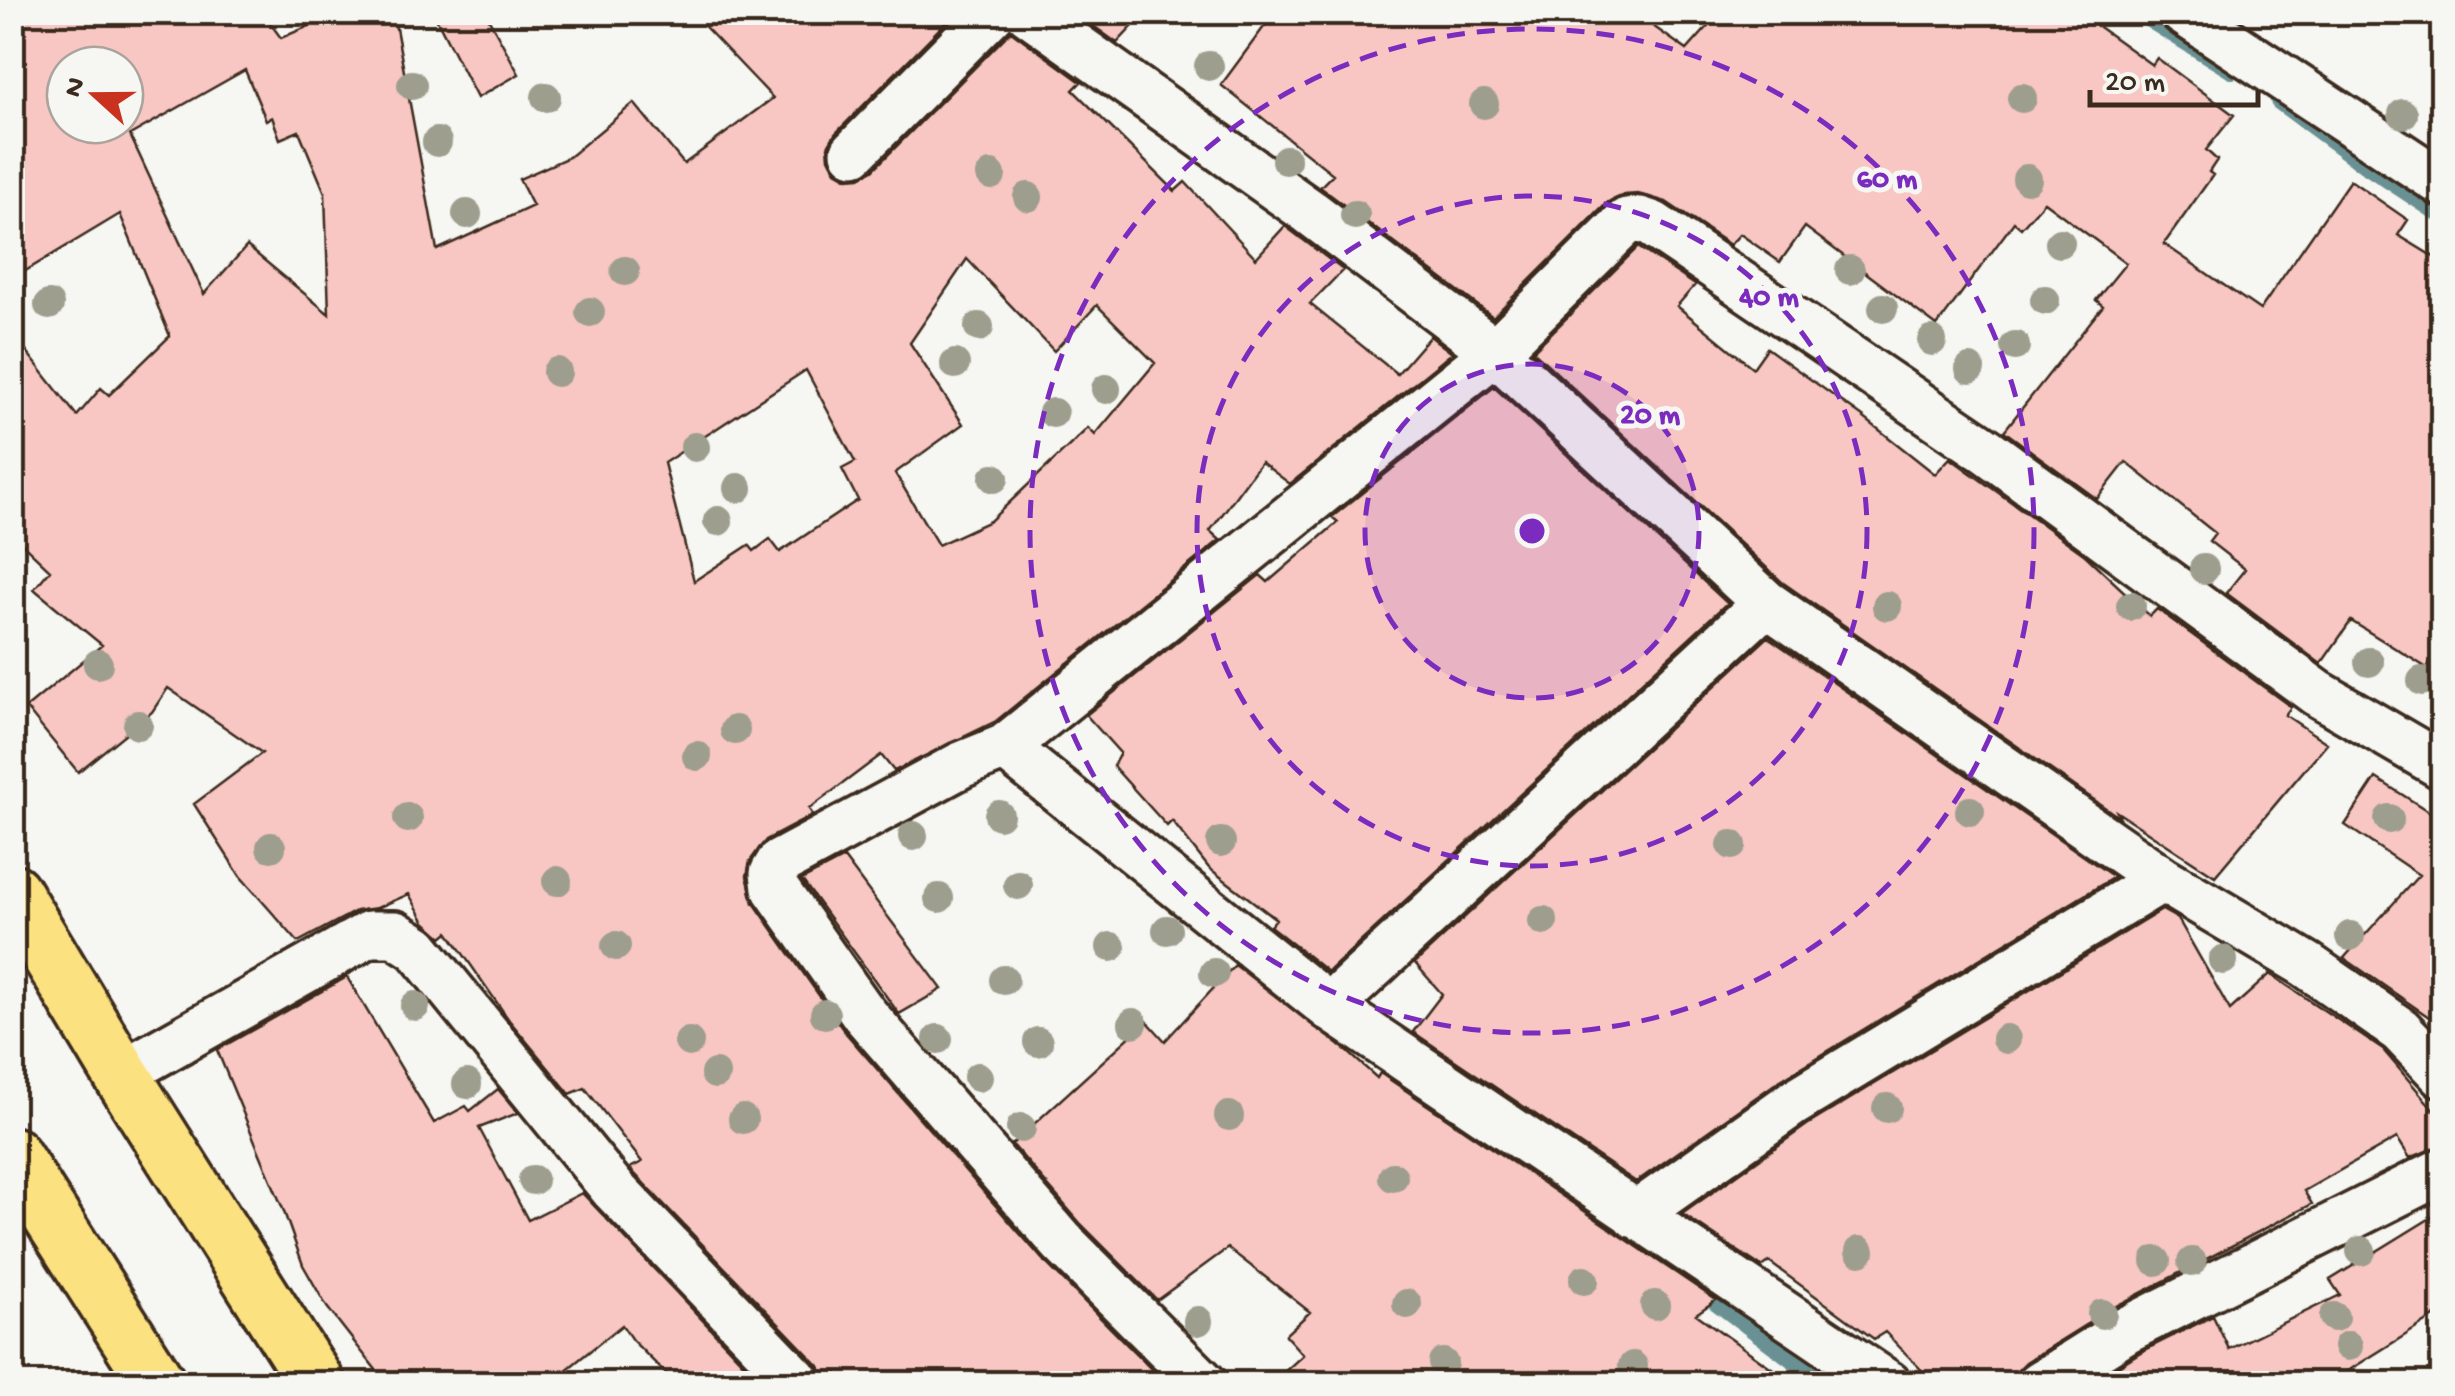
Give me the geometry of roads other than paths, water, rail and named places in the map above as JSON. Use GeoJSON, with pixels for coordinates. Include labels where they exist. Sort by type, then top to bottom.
{"type":"FeatureCollection","features":[{"type":"Feature","properties":{"kind":"main road"},"geometry":{"type":"LineString","coordinates":[[12,892],[121,1074],[317,1384]]}},
{"type":"Feature","properties":{"kind":"main road"},"geometry":{"type":"LineString","coordinates":[[12,1155],[145,1379]]}},
{"type":"Feature","properties":{"kind":"street"},"geometry":{"type":"LineString","coordinates":[[854,152],[993,12]]}},
{"type":"Feature","properties":{"kind":"street"},"geometry":{"type":"LineString","coordinates":[[1028,12],[1310,212],[1495,352],[1766,603],[2162,879],[2308,966],[2400,1030],[2442,1074]]}},
{"type":"Feature","properties":{"kind":"street"},"geometry":{"type":"LineString","coordinates":[[2183,12],[2442,183]]}},
{"type":"Feature","properties":{"kind":"street"},"geometry":{"type":"LineString","coordinates":[[1204,1384],[1062,1242],[864,1014],[775,888],[773,873],[779,863],[961,765],[1006,747],[1495,352],[1626,221],[1652,224],[1987,452],[2317,694],[2442,766]]}},
{"type":"Feature","properties":{"kind":"street"},"geometry":{"type":"LineString","coordinates":[[1329,1006],[1766,603]]}},
{"type":"Feature","properties":{"kind":"street"},"geometry":{"type":"LineString","coordinates":[[1006,747],[1329,1006],[1888,1384]]}},
{"type":"Feature","properties":{"kind":"street"},"geometry":{"type":"LineString","coordinates":[[1635,1215],[1793,1103],[2162,879]]}},
{"type":"Feature","properties":{"kind":"street"},"geometry":{"type":"LineString","coordinates":[[121,1074],[369,934],[395,934],[417,948],[614,1190],[800,1384]]}},
{"type":"Feature","properties":{"kind":"street"},"geometry":{"type":"LineString","coordinates":[[2040,1384],[2126,1330],[2442,1171]]}},
{"type":"Feature","properties":{"kind":"waterway"},"geometry":{"type":"LineString","coordinates":[[2138,12],[2232,70]]}},
{"type":"Feature","properties":{"kind":"waterway"},"geometry":{"type":"LineString","coordinates":[[2279,101],[2442,215]]}},
{"type":"Feature","properties":{"kind":"waterway"},"geometry":{"type":"LineString","coordinates":[[1638,1243],[1826,1384]]}}]}
